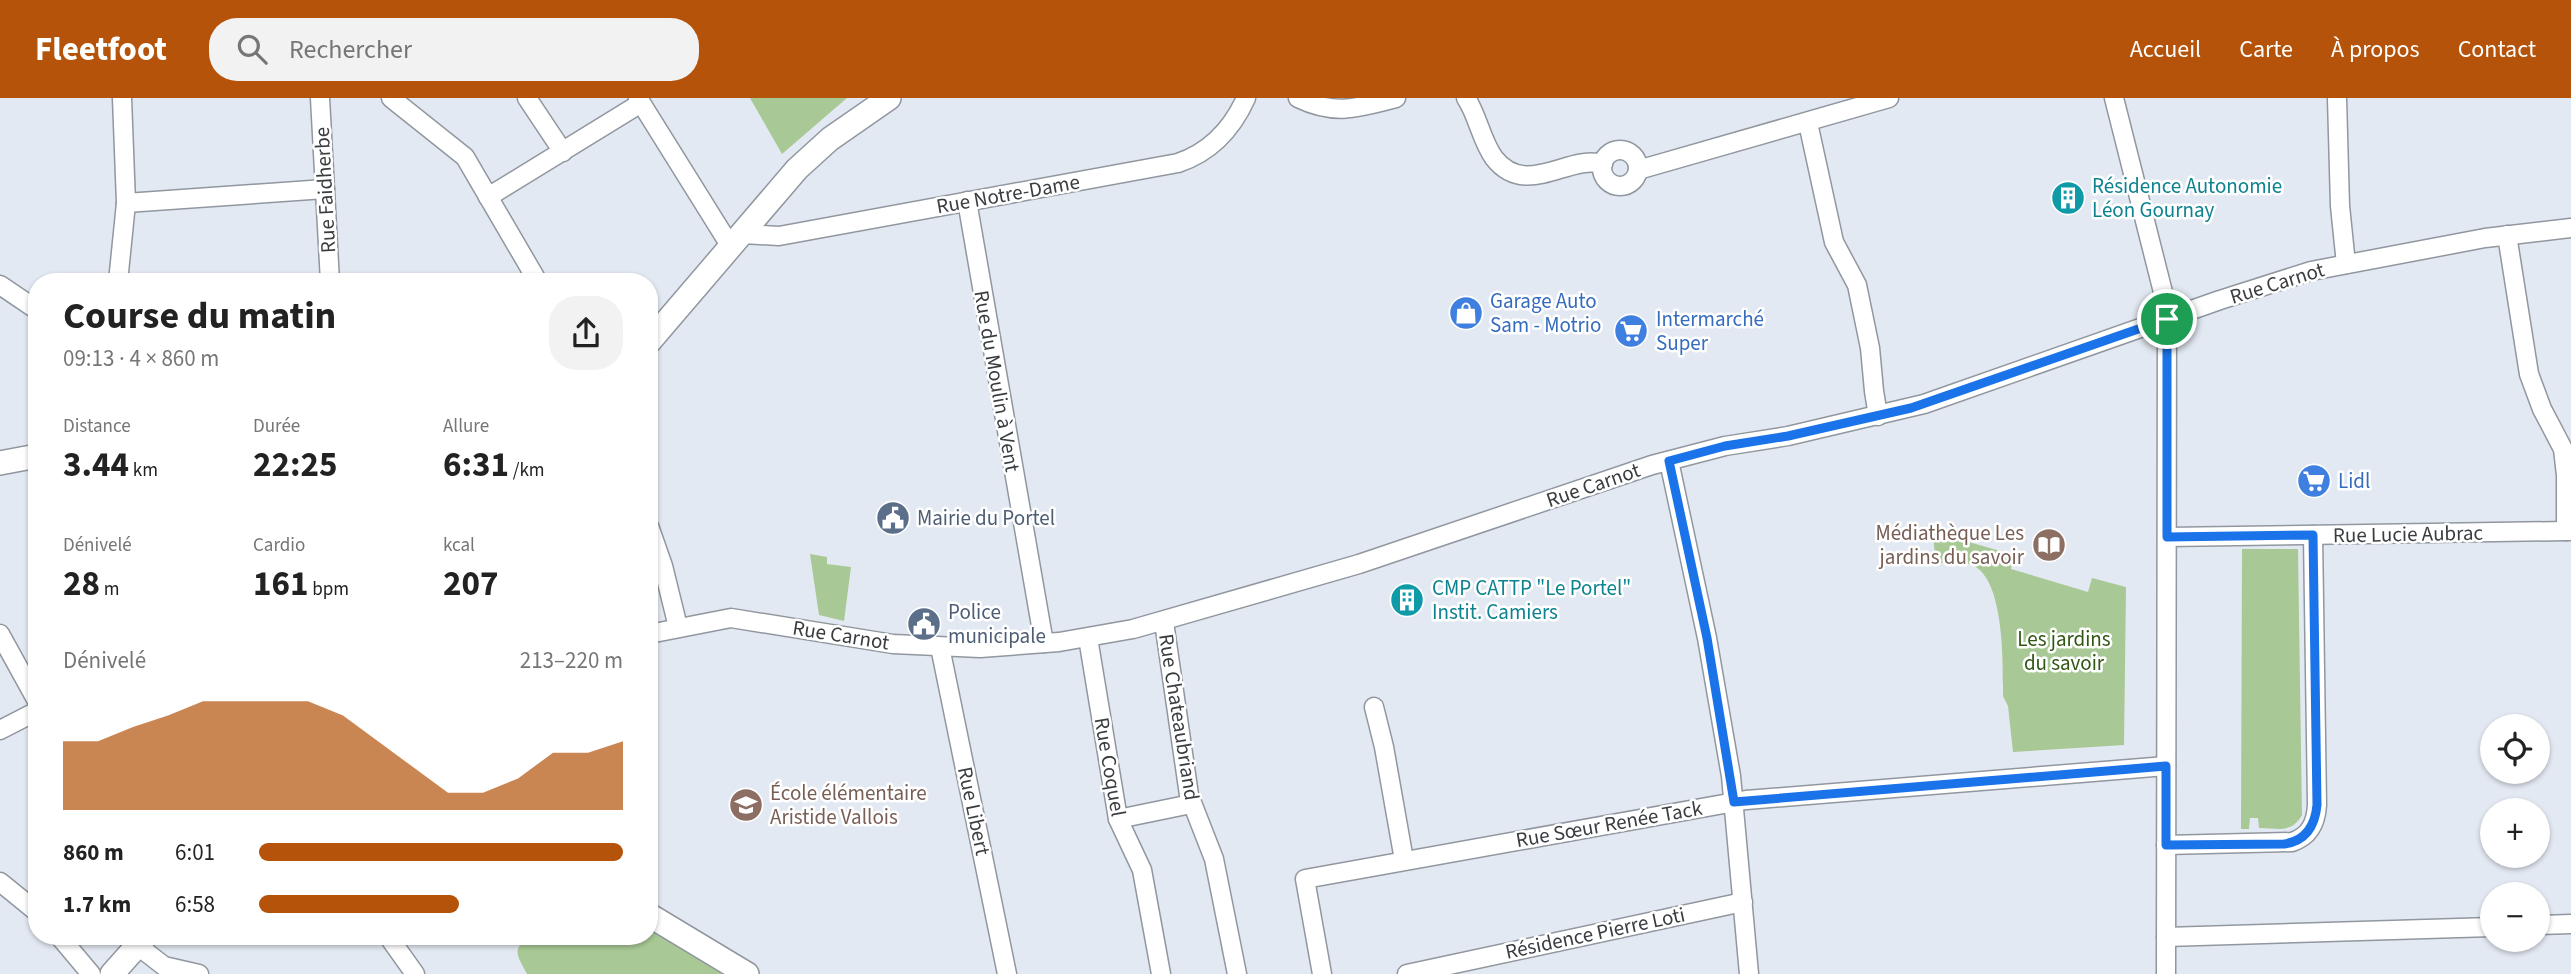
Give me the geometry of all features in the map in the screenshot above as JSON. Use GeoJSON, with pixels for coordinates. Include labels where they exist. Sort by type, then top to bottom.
{"type":"FeatureCollection","features":[{"type":"Feature","properties":{"kind":"street"},"geometry":{"type":"LineString","coordinates":[[119,273],[126,203],[122,98]]}},
{"type":"Feature","properties":{"kind":"street","name":"Rue Faidherbe"},"geometry":{"type":"LineString","coordinates":[[320,98],[330,273]]}},
{"type":"Feature","properties":{"kind":"street"},"geometry":{"type":"LineString","coordinates":[[391,98],[459,151],[533,273]]}},
{"type":"Feature","properties":{"kind":"street"},"geometry":{"type":"LineString","coordinates":[[527,98],[563,152]]}},
{"type":"Feature","properties":{"kind":"street"},"geometry":{"type":"LineString","coordinates":[[658,332],[781,186],[813,154],[889,98]]}},
{"type":"Feature","properties":{"kind":"street","name":"Rue Notre-Dame"},"geometry":{"type":"LineString","coordinates":[[737,240],[779,236],[1163,167],[1189,160],[1216,142],[1231,125],[1246,98]]}},
{"type":"Feature","properties":{"kind":"street"},"geometry":{"type":"LineString","coordinates":[[1298,98],[1322,108],[1341,110],[1353,110],[1396,98]]}},
{"type":"Feature","properties":{"kind":"street"},"geometry":{"type":"LineString","coordinates":[[1466,98],[1491,153],[1510,170],[1535,176],[1587,162],[1603,164]]}},
{"type":"Feature","properties":{"kind":"street"},"geometry":{"type":"LineString","coordinates":[[1637,170],[1808,122],[1857,103],[1889,98]]}},
{"type":"Feature","properties":{"kind":"street"},"geometry":{"type":"LineString","coordinates":[[2114,98],[2166,298],[2166,974]]}},
{"type":"Feature","properties":{"kind":"street"},"geometry":{"type":"LineString","coordinates":[[2337,98],[2340,206],[2346,264]]}},
{"type":"Feature","properties":{"kind":"street"},"geometry":{"type":"LineString","coordinates":[[488,197],[640,101],[737,240]]}},
{"type":"Feature","properties":{"kind":"street"},"geometry":{"type":"LineString","coordinates":[[1808,122],[1833,242],[1857,285],[1870,348],[1878,416]]}},
{"type":"Feature","properties":{"kind":"street"},"geometry":{"type":"LineString","coordinates":[[1621,150],[1633,157],[1637,170],[1631,182],[1618,186],[1606,179],[1603,164],[1608,155],[1621,150]]}},
{"type":"Feature","properties":{"kind":"street"},"geometry":{"type":"LineString","coordinates":[[126,203],[325,189]]}},
{"type":"Feature","properties":{"kind":"street","name":"Rue du Moulin à Vent"},"geometry":{"type":"LineString","coordinates":[[967,201],[1044,643]]}},
{"type":"Feature","properties":{"kind":"street","name":"Rue Carnot"},"geometry":{"type":"LineString","coordinates":[[658,632],[717,619],[739,618],[883,643],[940,647],[1044,643],[1088,638],[1164,622],[1359,564],[1623,474],[1734,444],[1788,436],[1924,404],[2285,278],[2346,264],[2507,235],[2571,228]]}},
{"type":"Feature","properties":{"kind":"street"},"geometry":{"type":"LineString","coordinates":[[2507,235],[2529,374],[2542,409],[2563,449],[2568,531]]}},
{"type":"Feature","properties":{"kind":"street"},"geometry":{"type":"LineString","coordinates":[[0,285],[28,304]]}},
{"type":"Feature","properties":{"kind":"street"},"geometry":{"type":"LineString","coordinates":[[0,463],[28,458]]}},
{"type":"Feature","properties":{"kind":"street"},"geometry":{"type":"LineString","coordinates":[[1669,461],[1707,638],[1734,802],[1749,974]]}},
{"type":"Feature","properties":{"kind":"street","name":"Rue Lucie Aubrac"},"geometry":{"type":"LineString","coordinates":[[2167,537],[2568,531]]}},
{"type":"Feature","properties":{"kind":"street"},"geometry":{"type":"LineString","coordinates":[[2166,845],[2292,842],[2306,834],[2315,821],[2317,805],[2313,535]]}},
{"type":"Feature","properties":{"kind":"street"},"geometry":{"type":"LineString","coordinates":[[658,552],[678,627]]}},
{"type":"Feature","properties":{"kind":"street","name":"Rue Chateaubriand"},"geometry":{"type":"LineString","coordinates":[[1164,622],[1191,804],[1214,859],[1237,974]]}},
{"type":"Feature","properties":{"kind":"street"},"geometry":{"type":"LineString","coordinates":[[0,634],[28,685]]}},
{"type":"Feature","properties":{"kind":"street","name":"Rue Coquel"},"geometry":{"type":"LineString","coordinates":[[1088,638],[1118,818],[1142,870],[1161,974]]}},
{"type":"Feature","properties":{"kind":"street","name":"Rue Libert"},"geometry":{"type":"LineString","coordinates":[[940,647],[1007,974]]}},
{"type":"Feature","properties":{"kind":"street"},"geometry":{"type":"LineString","coordinates":[[1374,707],[1384,747],[1404,860]]}},
{"type":"Feature","properties":{"kind":"street"},"geometry":{"type":"LineString","coordinates":[[0,730],[28,716]]}},
{"type":"Feature","properties":{"kind":"street","name":"Rue Sœur Renée Tack"},"geometry":{"type":"LineString","coordinates":[[1322,974],[1305,879],[1734,802],[2166,766]]}},
{"type":"Feature","properties":{"kind":"street"},"geometry":{"type":"LineString","coordinates":[[1118,818],[1191,804]]}},
{"type":"Feature","properties":{"kind":"street"},"geometry":{"type":"LineString","coordinates":[[0,882],[28,905]]}},
{"type":"Feature","properties":{"kind":"street","name":"Résidence Pierre Loti"},"geometry":{"type":"LineString","coordinates":[[1407,974],[1743,902]]}},
{"type":"Feature","properties":{"kind":"street"},"geometry":{"type":"LineString","coordinates":[[658,920],[747,974]]}},
{"type":"Feature","properties":{"kind":"street"},"geometry":{"type":"LineString","coordinates":[[2550,925],[2571,924]]}},
{"type":"Feature","properties":{"kind":"street"},"geometry":{"type":"LineString","coordinates":[[2166,937],[2480,927]]}},
{"type":"Feature","properties":{"kind":"street"},"geometry":{"type":"LineString","coordinates":[[67,945],[91,974]]}},
{"type":"Feature","properties":{"kind":"street"},"geometry":{"type":"LineString","coordinates":[[111,974],[138,945]]}},
{"type":"Feature","properties":{"kind":"street"},"geometry":{"type":"LineString","coordinates":[[146,945],[164,966],[196,974]]}},
{"type":"Feature","properties":{"kind":"street"},"geometry":{"type":"LineString","coordinates":[[394,945],[415,974]]}},
{"type":"Feature","properties":{"kind":"green space"},"geometry":{"type":"Polygon","coordinates":[[[750,98],[847,98],[782,154],[750,98]]]}},
{"type":"Feature","properties":{"kind":"green space","name":"Les jardins du savoir"},"geometry":{"type":"Polygon","coordinates":[[[1948,536],[2014,555],[2011,569],[2088,592],[2092,578],[2126,587],[2124,745],[2013,752],[2008,706],[2003,696],[2000,626],[1992,589],[1984,575],[1970,564],[1936,563],[1933,537],[1948,536]]]}},
{"type":"Feature","properties":{"kind":"green space"},"geometry":{"type":"Polygon","coordinates":[[[2242,549],[2298,549],[2302,815],[2293,825],[2284,829],[2259,828],[2258,818],[2250,818],[2249,829],[2241,829],[2242,549]]]}},
{"type":"Feature","properties":{"kind":"green space"},"geometry":{"type":"Polygon","coordinates":[[[810,554],[827,557],[827,564],[851,567],[844,621],[819,615],[810,554]]]}},
{"type":"Feature","properties":{"kind":"green space"},"geometry":{"type":"Polygon","coordinates":[[[658,934],[724,974],[527,974],[518,954],[519,946],[658,945],[658,934]]]}},
{"type":"Feature","properties":{"kind":"place","name":"Résidence Autonomie Léon Gournay"},"geometry":{"type":"Point","coordinates":[2068,198]}},
{"type":"Feature","properties":{"kind":"place","name":"Garage Auto Sam - Motrio"},"geometry":{"type":"Point","coordinates":[1466,313]}},
{"type":"Feature","properties":{"kind":"place","name":"Intermarché Super"},"geometry":{"type":"Point","coordinates":[1631,331]}},
{"type":"Feature","properties":{"kind":"place","name":"Lidl"},"geometry":{"type":"Point","coordinates":[2314,481]}},
{"type":"Feature","properties":{"kind":"place","name":"Mairie du Portel"},"geometry":{"type":"Point","coordinates":[893,518]}},
{"type":"Feature","properties":{"kind":"place","name":"Médiathèque Les jardins du savoir"},"geometry":{"type":"Point","coordinates":[2049,545]}},
{"type":"Feature","properties":{"kind":"place","name":"CMP CATTP \"Le Portel\" Instit. Camiers"},"geometry":{"type":"Point","coordinates":[1407,600]}},
{"type":"Feature","properties":{"kind":"place","name":"Police municipale"},"geometry":{"type":"Point","coordinates":[924,624]}},
{"type":"Feature","properties":{"kind":"place","name":"École élémentaire Aristide Vallois"},"geometry":{"type":"Point","coordinates":[746,805]}},
{"type":"Feature","properties":{"kind":"route"},"geometry":{"type":"LineString","coordinates":[[2167,319],[2167,537],[2313,535],[2317,805],[2315,821],[2306,834],[2300,840],[2284,844],[2166,845],[2166,766],[1734,802],[1707,638],[1669,461],[1742,442],[1788,436],[1911,408],[2167,319]]}}]}
